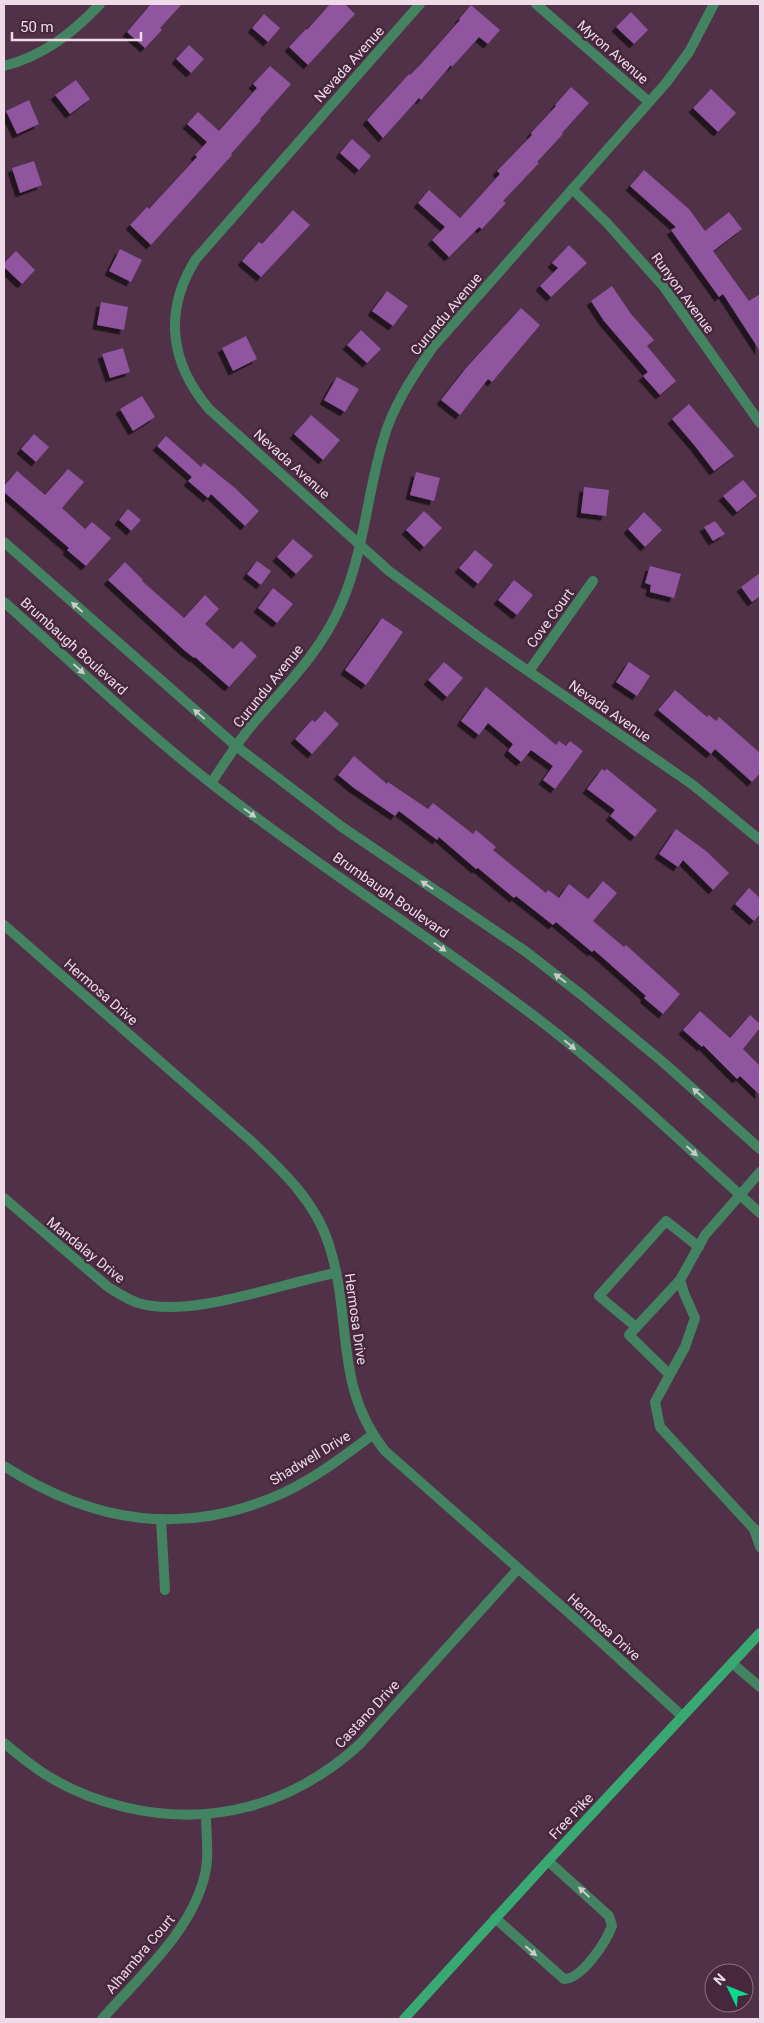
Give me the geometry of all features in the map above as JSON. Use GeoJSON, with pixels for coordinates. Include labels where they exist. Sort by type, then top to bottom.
{"type":"FeatureCollection","features":[{"type":"Feature","properties":{"kind":"main road","name":"Free Pike"},"geometry":{"type":"LineString","coordinates":[[404,2019],[495,1918],[760,1633]]}},
{"type":"Feature","properties":{"kind":"street"},"geometry":{"type":"LineString","coordinates":[[4,66],[39,54],[59,41],[86,19],[100,4]]}},
{"type":"Feature","properties":{"kind":"street","name":"Nevada Avenue"},"geometry":{"type":"LineString","coordinates":[[420,4],[196,259],[186,274],[180,291],[175,317],[175,338],[179,359],[186,378],[196,394],[209,409],[389,572],[693,785],[760,840]]}},
{"type":"Feature","properties":{"kind":"street","name":"Myron Avenue"},"geometry":{"type":"LineString","coordinates":[[536,4],[649,102]]}},
{"type":"Feature","properties":{"kind":"street","name":"Curundu Avenue"},"geometry":{"type":"LineString","coordinates":[[212,783],[252,725],[298,675],[326,634],[342,604],[360,546],[383,439],[393,413],[413,376],[433,347],[666,83],[689,52],[714,4]]}},
{"type":"Feature","properties":{"kind":"street","name":"Runyon Avenue"},"geometry":{"type":"LineString","coordinates":[[572,189],[608,223],[664,287],[760,423]]}},
{"type":"Feature","properties":{"kind":"street","name":"Brumbaugh Boulevard"},"geometry":{"type":"LineString","coordinates":[[4,542],[236,746],[342,827],[547,968],[664,1063],[760,1150]]}},
{"type":"Feature","properties":{"kind":"street","name":"Cove Court"},"geometry":{"type":"LineString","coordinates":[[529,671],[593,581]]}},
{"type":"Feature","properties":{"kind":"street","name":"Brumbaugh Boulevard"},"geometry":{"type":"LineString","coordinates":[[4,602],[167,748],[287,840],[474,970],[553,1030],[633,1098],[760,1213]]}},
{"type":"Feature","properties":{"kind":"street","name":"Hermosa Drive"},"geometry":{"type":"LineString","coordinates":[[4,925],[279,1167],[305,1199],[318,1220],[329,1244],[343,1313],[348,1368],[360,1412],[372,1435],[385,1451],[682,1716]]}},
{"type":"Feature","properties":{"kind":"street"},"geometry":{"type":"LineString","coordinates":[[669,1374],[629,1335],[680,1280],[705,1235],[760,1172]]}},
{"type":"Feature","properties":{"kind":"street","name":"Mandalay Drive"},"geometry":{"type":"LineString","coordinates":[[4,1198],[108,1287],[123,1297],[139,1303],[159,1306],[188,1306],[336,1273]]}},
{"type":"Feature","properties":{"kind":"street"},"geometry":{"type":"LineString","coordinates":[[636,1327],[599,1296],[666,1221],[699,1247]]}},
{"type":"Feature","properties":{"kind":"street"},"geometry":{"type":"LineString","coordinates":[[680,1280],[695,1318],[685,1347],[655,1402],[660,1427],[757,1530],[760,1547]]}},
{"type":"Feature","properties":{"kind":"street","name":"Shadwell Drive"},"geometry":{"type":"LineString","coordinates":[[4,1466],[32,1484],[75,1504],[102,1512],[130,1517],[161,1519],[221,1513],[252,1505],[281,1494],[333,1463],[372,1435]]}},
{"type":"Feature","properties":{"kind":"street"},"geometry":{"type":"LineString","coordinates":[[161,1519],[165,1590]]}},
{"type":"Feature","properties":{"kind":"street","name":"Castano Drive"},"geometry":{"type":"LineString","coordinates":[[4,1743],[54,1780],[106,1803],[174,1816],[206,1815],[254,1806],[289,1793],[314,1780],[340,1762],[360,1744],[518,1568]]}},
{"type":"Feature","properties":{"kind":"street"},"geometry":{"type":"LineString","coordinates":[[732,1663],[760,1687]]}},
{"type":"Feature","properties":{"kind":"street","name":"Alhambra Court"},"geometry":{"type":"LineString","coordinates":[[102,2019],[180,1930],[192,1910],[201,1889],[206,1869],[206,1815]]}},
{"type":"Feature","properties":{"kind":"street"},"geometry":{"type":"LineString","coordinates":[[495,1918],[564,1979],[568,1979],[578,1973],[598,1952],[608,1938],[612,1926],[609,1916],[548,1861]]}},
{"type":"Feature","properties":{"kind":"building"},"geometry":{"type":"Polygon","coordinates":[[[151,4],[182,4],[145,48],[127,32],[151,4]]]}},
{"type":"Feature","properties":{"kind":"building"},"geometry":{"type":"Polygon","coordinates":[[[330,4],[345,4],[355,14],[308,65],[289,47],[330,4]]]}},
{"type":"Feature","properties":{"kind":"building"},"geometry":{"type":"Polygon","coordinates":[[[471,5],[500,30],[488,44],[479,37],[383,138],[367,120],[409,74],[420,65],[471,5]]]}},
{"type":"Feature","properties":{"kind":"building"},"geometry":{"type":"Polygon","coordinates":[[[631,12],[648,30],[634,44],[616,27],[631,12]]]}},
{"type":"Feature","properties":{"kind":"building"},"geometry":{"type":"Polygon","coordinates":[[[264,14],[280,28],[268,42],[252,28],[264,14]]]}},
{"type":"Feature","properties":{"kind":"building"},"geometry":{"type":"Polygon","coordinates":[[[189,45],[204,59],[191,73],[176,59],[189,45]]]}},
{"type":"Feature","properties":{"kind":"building"},"geometry":{"type":"Polygon","coordinates":[[[270,66],[291,84],[232,155],[151,245],[130,225],[147,207],[149,209],[197,157],[195,155],[207,142],[187,124],[198,112],[219,131],[257,88],[253,84],[270,66]]]}},
{"type":"Feature","properties":{"kind":"building"},"geometry":{"type":"Polygon","coordinates":[[[76,80],[90,99],[70,114],[55,95],[76,80]]]}},
{"type":"Feature","properties":{"kind":"building"},"geometry":{"type":"Polygon","coordinates":[[[571,87],[589,103],[537,162],[539,163],[503,201],[506,203],[482,229],[479,227],[449,257],[432,240],[445,227],[418,203],[429,190],[460,218],[500,174],[497,171],[532,135],[531,133],[571,87]]]}},
{"type":"Feature","properties":{"kind":"building"},"geometry":{"type":"Polygon","coordinates":[[[711,89],[736,113],[718,132],[693,108],[711,89]]]}},
{"type":"Feature","properties":{"kind":"building"},"geometry":{"type":"Polygon","coordinates":[[[29,100],[39,124],[17,134],[6,111],[29,100]]]}},
{"type":"Feature","properties":{"kind":"building"},"geometry":{"type":"Polygon","coordinates":[[[352,139],[371,156],[359,170],[340,153],[352,139]]]}},
{"type":"Feature","properties":{"kind":"building"},"geometry":{"type":"Polygon","coordinates":[[[34,161],[42,185],[20,193],[12,168],[34,161]]]}},
{"type":"Feature","properties":{"kind":"building"},"geometry":{"type":"Polygon","coordinates":[[[644,170],[689,209],[705,231],[729,212],[742,229],[713,251],[749,301],[760,294],[760,351],[723,294],[719,297],[671,230],[676,227],[630,186],[644,170]]]}},
{"type":"Feature","properties":{"kind":"building"},"geometry":{"type":"Polygon","coordinates":[[[293,210],[310,225],[261,277],[242,261],[259,242],[262,244],[293,210]]]}},
{"type":"Feature","properties":{"kind":"building"},"geometry":{"type":"Polygon","coordinates":[[[569,245],[587,263],[551,297],[540,286],[558,268],[552,263],[569,245]]]}},
{"type":"Feature","properties":{"kind":"building"},"geometry":{"type":"Polygon","coordinates":[[[120,249],[142,260],[131,282],[109,271],[120,249]]]}},
{"type":"Feature","properties":{"kind":"building"},"geometry":{"type":"Polygon","coordinates":[[[16,251],[35,270],[22,284],[4,267],[4,263],[16,251]]]}},
{"type":"Feature","properties":{"kind":"building"},"geometry":{"type":"Polygon","coordinates":[[[612,286],[631,314],[654,340],[647,346],[676,381],[660,395],[643,376],[648,372],[604,321],[591,301],[612,286]]]}},
{"type":"Feature","properties":{"kind":"building"},"geometry":{"type":"Polygon","coordinates":[[[387,291],[408,306],[393,326],[372,311],[387,291]]]}},
{"type":"Feature","properties":{"kind":"building"},"geometry":{"type":"Polygon","coordinates":[[[101,302],[128,307],[124,330],[97,325],[101,302]]]}},
{"type":"Feature","properties":{"kind":"building"},"geometry":{"type":"Polygon","coordinates":[[[521,308],[540,325],[492,382],[488,379],[460,415],[441,400],[466,368],[521,308]]]}},
{"type":"Feature","properties":{"kind":"building"},"geometry":{"type":"Polygon","coordinates":[[[361,330],[381,349],[367,363],[347,345],[361,330]]]}},
{"type":"Feature","properties":{"kind":"building"},"geometry":{"type":"Polygon","coordinates":[[[246,336],[257,359],[233,371],[222,348],[246,336]]]}},
{"type":"Feature","properties":{"kind":"building"},"geometry":{"type":"Polygon","coordinates":[[[123,348],[130,372],[110,378],[102,354],[123,348]]]}},
{"type":"Feature","properties":{"kind":"building"},"geometry":{"type":"Polygon","coordinates":[[[337,377],[359,389],[345,412],[324,400],[337,377]]]}},
{"type":"Feature","properties":{"kind":"building"},"geometry":{"type":"Polygon","coordinates":[[[142,396],[155,417],[133,431],[120,409],[142,396]]]}},
{"type":"Feature","properties":{"kind":"building"},"geometry":{"type":"Polygon","coordinates":[[[689,404],[734,456],[714,471],[672,419],[689,404]]]}},
{"type":"Feature","properties":{"kind":"building"},"geometry":{"type":"Polygon","coordinates":[[[311,415],[340,440],[323,460],[294,434],[311,415]]]}},
{"type":"Feature","properties":{"kind":"building"},"geometry":{"type":"Polygon","coordinates":[[[34,434],[49,447],[36,462],[21,449],[34,434]]]}},
{"type":"Feature","properties":{"kind":"building"},"geometry":{"type":"Polygon","coordinates":[[[166,436],[201,467],[204,463],[235,488],[259,511],[245,526],[211,494],[208,498],[188,481],[192,477],[157,446],[166,436]]]}},
{"type":"Feature","properties":{"kind":"building"},"geometry":{"type":"Polygon","coordinates":[[[68,469],[84,482],[62,508],[85,529],[92,522],[111,538],[86,566],[67,550],[69,548],[4,492],[4,486],[17,471],[45,495],[68,469]]]}},
{"type":"Feature","properties":{"kind":"building"},"geometry":{"type":"Polygon","coordinates":[[[416,472],[440,478],[434,501],[410,495],[416,472]]]}},
{"type":"Feature","properties":{"kind":"building"},"geometry":{"type":"Polygon","coordinates":[[[743,480],[757,496],[737,512],[723,496],[743,480]]]}},
{"type":"Feature","properties":{"kind":"building"},"geometry":{"type":"Polygon","coordinates":[[[584,487],[609,490],[606,516],[581,513],[584,487]]]}},
{"type":"Feature","properties":{"kind":"building"},"geometry":{"type":"Polygon","coordinates":[[[128,509],[141,520],[131,531],[119,520],[128,509]]]}},
{"type":"Feature","properties":{"kind":"building"},"geometry":{"type":"Polygon","coordinates":[[[424,511],[442,528],[424,547],[406,530],[424,511]]]}},
{"type":"Feature","properties":{"kind":"building"},"geometry":{"type":"Polygon","coordinates":[[[644,512],[662,530],[645,547],[628,529],[644,512]]]}},
{"type":"Feature","properties":{"kind":"building"},"geometry":{"type":"Polygon","coordinates":[[[715,521],[725,534],[713,541],[704,527],[715,521]]]}},
{"type":"Feature","properties":{"kind":"building"},"geometry":{"type":"Polygon","coordinates":[[[293,539],[313,556],[296,574],[277,557],[293,539]]]}},
{"type":"Feature","properties":{"kind":"building"},"geometry":{"type":"Polygon","coordinates":[[[475,550],[493,565],[478,584],[459,568],[475,550]]]}},
{"type":"Feature","properties":{"kind":"building"},"geometry":{"type":"Polygon","coordinates":[[[257,561],[271,571],[261,585],[247,574],[257,561]]]}},
{"type":"Feature","properties":{"kind":"building"},"geometry":{"type":"Polygon","coordinates":[[[125,562],[142,581],[184,618],[205,595],[219,609],[205,624],[233,649],[241,641],[257,656],[229,687],[195,657],[184,650],[108,580],[125,562]]]}},
{"type":"Feature","properties":{"kind":"building"},"geometry":{"type":"Polygon","coordinates":[[[650,566],[681,574],[674,598],[650,592],[651,585],[645,583],[650,566]]]}},
{"type":"Feature","properties":{"kind":"building"},"geometry":{"type":"Polygon","coordinates":[[[760,573],[760,596],[752,602],[741,587],[760,573]]]}},
{"type":"Feature","properties":{"kind":"building"},"geometry":{"type":"Polygon","coordinates":[[[514,580],[533,595],[517,615],[498,600],[514,580]]]}},
{"type":"Feature","properties":{"kind":"building"},"geometry":{"type":"Polygon","coordinates":[[[273,588],[293,604],[277,623],[258,608],[273,588]]]}},
{"type":"Feature","properties":{"kind":"building"},"geometry":{"type":"Polygon","coordinates":[[[382,618],[403,632],[366,685],[345,670],[382,618]]]}},
{"type":"Feature","properties":{"kind":"building"},"geometry":{"type":"Polygon","coordinates":[[[444,662],[463,678],[447,697],[428,680],[444,662]]]}},
{"type":"Feature","properties":{"kind":"building"},"geometry":{"type":"Polygon","coordinates":[[[629,662],[650,676],[637,696],[616,682],[629,662]]]}},
{"type":"Feature","properties":{"kind":"building"},"geometry":{"type":"Polygon","coordinates":[[[486,687],[556,745],[559,741],[566,746],[570,741],[583,751],[555,789],[543,780],[553,766],[531,750],[521,762],[508,751],[513,744],[488,723],[479,735],[461,721],[486,687]]]}},
{"type":"Feature","properties":{"kind":"building"},"geometry":{"type":"Polygon","coordinates":[[[675,690],[707,717],[709,715],[716,721],[719,717],[760,753],[760,773],[752,782],[715,749],[711,754],[658,710],[675,690]]]}},
{"type":"Feature","properties":{"kind":"building"},"geometry":{"type":"Polygon","coordinates":[[[325,711],[339,724],[312,754],[295,739],[312,720],[315,722],[325,711]]]}},
{"type":"Feature","properties":{"kind":"building"},"geometry":{"type":"Polygon","coordinates":[[[354,756],[387,784],[388,782],[428,809],[433,803],[473,834],[476,830],[496,847],[493,850],[546,893],[548,890],[559,898],[569,884],[588,899],[603,881],[617,893],[593,921],[624,947],[626,945],[680,994],[663,1014],[644,998],[646,996],[594,950],[592,952],[556,922],[553,925],[516,896],[514,898],[439,837],[437,840],[399,811],[395,816],[338,775],[354,756]]]}},
{"type":"Feature","properties":{"kind":"building"},"geometry":{"type":"Polygon","coordinates":[[[602,769],[605,771],[607,769],[657,810],[635,837],[610,816],[615,810],[587,789],[602,769]]]}},
{"type":"Feature","properties":{"kind":"building"},"geometry":{"type":"Polygon","coordinates":[[[676,829],[706,851],[729,873],[713,890],[683,860],[678,867],[659,854],[676,829]]]}},
{"type":"Feature","properties":{"kind":"building"},"geometry":{"type":"Polygon","coordinates":[[[749,888],[760,898],[760,914],[754,921],[735,904],[749,888]]]}},
{"type":"Feature","properties":{"kind":"building"},"geometry":{"type":"Polygon","coordinates":[[[700,1011],[730,1038],[750,1015],[760,1024],[760,1028],[743,1049],[760,1066],[760,1095],[740,1076],[737,1079],[703,1045],[702,1047],[683,1030],[700,1011]]]}}]}
